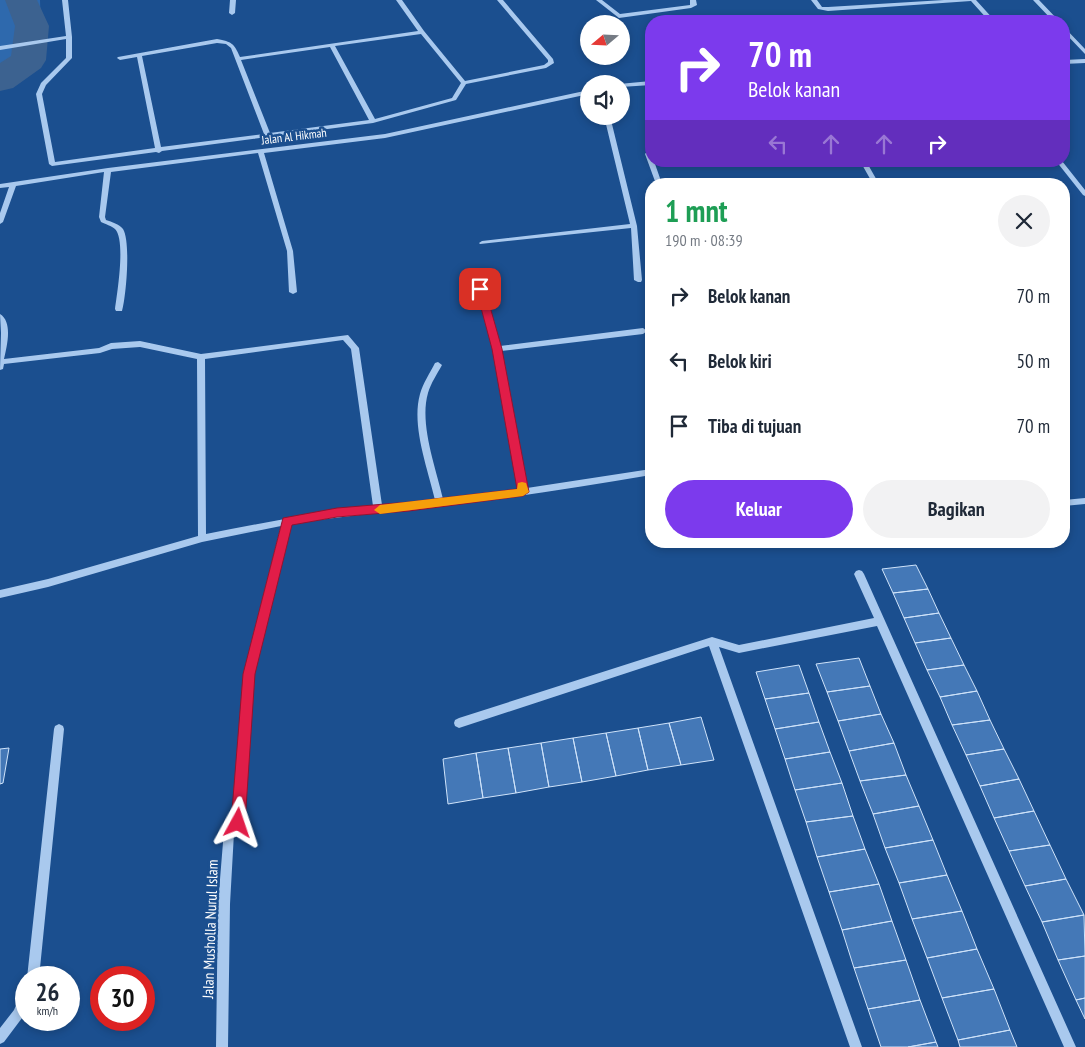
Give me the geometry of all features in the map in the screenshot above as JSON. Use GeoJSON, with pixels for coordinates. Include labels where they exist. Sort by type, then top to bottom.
{"type":"FeatureCollection","features":[{"type":"Feature","properties":{"kind":"street"},"geometry":{"type":"LineString","coordinates":[[65,0],[69,58],[44,84],[38,94],[50,162],[56,165],[373,121],[454,99],[464,82],[551,64],[551,60],[500,0]]}},
{"type":"Feature","properties":{"kind":"street"},"geometry":{"type":"LineString","coordinates":[[232,13],[233,0]]}},
{"type":"Feature","properties":{"kind":"street"},"geometry":{"type":"LineString","coordinates":[[399,0],[422,32],[464,82]]}},
{"type":"Feature","properties":{"kind":"street"},"geometry":{"type":"LineString","coordinates":[[599,0],[619,16],[691,6],[694,5],[693,0]]}},
{"type":"Feature","properties":{"kind":"street"},"geometry":{"type":"LineString","coordinates":[[814,0],[820,8],[828,9],[971,0],[986,15]]}},
{"type":"Feature","properties":{"kind":"street"},"geometry":{"type":"LineString","coordinates":[[1036,0],[1050,15]]}},
{"type":"Feature","properties":{"kind":"street"},"geometry":{"type":"LineString","coordinates":[[238,59],[422,32]]}},
{"type":"Feature","properties":{"kind":"street"},"geometry":{"type":"LineString","coordinates":[[1070,36],[1085,52]]}},
{"type":"Feature","properties":{"kind":"street"},"geometry":{"type":"LineString","coordinates":[[0,48],[69,37]]}},
{"type":"Feature","properties":{"kind":"street"},"geometry":{"type":"LineString","coordinates":[[120,58],[217,41],[228,43],[233,47],[268,136]]}},
{"type":"Feature","properties":{"kind":"street"},"geometry":{"type":"LineString","coordinates":[[332,45],[373,121]]}},
{"type":"Feature","properties":{"kind":"street"},"geometry":{"type":"LineString","coordinates":[[140,54],[159,151]]}},
{"type":"Feature","properties":{"kind":"street"},"geometry":{"type":"LineString","coordinates":[[1070,61],[1085,60]]}},
{"type":"Feature","properties":{"kind":"street"},"geometry":{"type":"LineString","coordinates":[[630,84],[645,83]]}},
{"type":"Feature","properties":{"kind":"street","name":"Jalan Al Hikmah"},"geometry":{"type":"LineString","coordinates":[[0,186],[108,170],[385,136],[580,94]]}},
{"type":"Feature","properties":{"kind":"street"},"geometry":{"type":"LineString","coordinates":[[609,125],[634,226],[638,280]]}},
{"type":"Feature","properties":{"kind":"street"},"geometry":{"type":"LineString","coordinates":[[261,152],[290,251],[293,292]]}},
{"type":"Feature","properties":{"kind":"street"},"geometry":{"type":"LineString","coordinates":[[866,167],[873,178]]}},
{"type":"Feature","properties":{"kind":"street"},"geometry":{"type":"LineString","coordinates":[[1064,167],[1085,194]]}},
{"type":"Feature","properties":{"kind":"street"},"geometry":{"type":"LineString","coordinates":[[108,170],[103,222],[115,225],[120,230],[124,244],[118,309]]}},
{"type":"Feature","properties":{"kind":"street"},"geometry":{"type":"LineString","coordinates":[[0,222],[14,183]]}},
{"type":"Feature","properties":{"kind":"street"},"geometry":{"type":"LineString","coordinates":[[482,243],[634,226]]}},
{"type":"Feature","properties":{"kind":"street"},"geometry":{"type":"LineString","coordinates":[[480,289],[497,349],[523,492]]}},
{"type":"Feature","properties":{"kind":"street"},"geometry":{"type":"LineString","coordinates":[[0,316],[5,333],[0,367]]}},
{"type":"Feature","properties":{"kind":"street"},"geometry":{"type":"LineString","coordinates":[[497,349],[643,331]]}},
{"type":"Feature","properties":{"kind":"street"},"geometry":{"type":"LineString","coordinates":[[0,362],[100,350],[111,346],[140,344],[202,357],[343,336],[348,338],[355,348],[378,510]]}},
{"type":"Feature","properties":{"kind":"street"},"geometry":{"type":"LineString","coordinates":[[202,357],[202,538]]}},
{"type":"Feature","properties":{"kind":"street"},"geometry":{"type":"LineString","coordinates":[[438,365],[424,394],[421,408],[422,424],[440,503]]}},
{"type":"Feature","properties":{"kind":"street"},"geometry":{"type":"LineString","coordinates":[[0,594],[48,583],[202,538],[287,521],[337,513],[440,503],[523,492],[645,473]]}},
{"type":"Feature","properties":{"kind":"street"},"geometry":{"type":"LineString","coordinates":[[1070,502],[1085,501]]}},
{"type":"Feature","properties":{"kind":"street","name":"Jalan Musholla Nurul Islam"},"geometry":{"type":"LineString","coordinates":[[222,1047],[224,904],[229,830],[238,823],[249,674],[287,521]]}},
{"type":"Feature","properties":{"kind":"street"},"geometry":{"type":"LineString","coordinates":[[859,574],[1070,1047]]}},
{"type":"Feature","properties":{"kind":"street"},"geometry":{"type":"LineString","coordinates":[[459,723],[712,641],[739,649],[880,621]]}},
{"type":"Feature","properties":{"kind":"street"},"geometry":{"type":"LineString","coordinates":[[712,641],[856,1047]]}},
{"type":"Feature","properties":{"kind":"street"},"geometry":{"type":"LineString","coordinates":[[34,966],[59,730]]}},
{"type":"Feature","properties":{"kind":"street"},"geometry":{"type":"LineString","coordinates":[[0,1038],[15,1018]]}},
{"type":"Feature","properties":{"kind":"shaded area"},"geometry":{"type":"Polygon","coordinates":[[[0,0],[40,0],[42,56],[8,83],[0,85],[0,0]]]}},
{"type":"Feature","properties":{"kind":"building"},"geometry":{"type":"Polygon","coordinates":[[[916,565],[928,589],[893,593],[882,569],[916,565]]]}},
{"type":"Feature","properties":{"kind":"building"},"geometry":{"type":"Polygon","coordinates":[[[928,589],[939,613],[904,618],[893,593],[928,589]]]}},
{"type":"Feature","properties":{"kind":"building"},"geometry":{"type":"Polygon","coordinates":[[[939,613],[951,638],[915,643],[904,618],[939,613]]]}},
{"type":"Feature","properties":{"kind":"building"},"geometry":{"type":"Polygon","coordinates":[[[951,638],[964,665],[927,670],[915,643],[951,638]]]}},
{"type":"Feature","properties":{"kind":"building"},"geometry":{"type":"Polygon","coordinates":[[[859,658],[870,686],[827,692],[816,664],[859,658]]]}},
{"type":"Feature","properties":{"kind":"building"},"geometry":{"type":"Polygon","coordinates":[[[799,665],[809,693],[765,699],[756,672],[799,665]]]}},
{"type":"Feature","properties":{"kind":"building"},"geometry":{"type":"Polygon","coordinates":[[[964,665],[977,691],[940,697],[927,670],[964,665]]]}},
{"type":"Feature","properties":{"kind":"building"},"geometry":{"type":"Polygon","coordinates":[[[870,686],[881,714],[838,721],[827,692],[870,686]]]}},
{"type":"Feature","properties":{"kind":"building"},"geometry":{"type":"Polygon","coordinates":[[[977,691],[990,720],[952,725],[940,697],[977,691]]]}},
{"type":"Feature","properties":{"kind":"building"},"geometry":{"type":"Polygon","coordinates":[[[809,693],[819,722],[775,729],[765,699],[809,693]]]}},
{"type":"Feature","properties":{"kind":"building"},"geometry":{"type":"Polygon","coordinates":[[[881,714],[894,743],[849,751],[838,721],[881,714]]]}},
{"type":"Feature","properties":{"kind":"building"},"geometry":{"type":"Polygon","coordinates":[[[701,717],[714,760],[681,765],[669,723],[701,717]]]}},
{"type":"Feature","properties":{"kind":"building"},"geometry":{"type":"Polygon","coordinates":[[[990,720],[1004,749],[966,755],[952,725],[990,720]]]}},
{"type":"Feature","properties":{"kind":"building"},"geometry":{"type":"Polygon","coordinates":[[[819,722],[830,752],[785,759],[775,729],[819,722]]]}},
{"type":"Feature","properties":{"kind":"building"},"geometry":{"type":"Polygon","coordinates":[[[669,723],[681,765],[648,770],[638,728],[669,723]]]}},
{"type":"Feature","properties":{"kind":"building"},"geometry":{"type":"Polygon","coordinates":[[[638,728],[648,770],[616,776],[606,733],[638,728]]]}},
{"type":"Feature","properties":{"kind":"building"},"geometry":{"type":"Polygon","coordinates":[[[606,733],[616,776],[582,782],[573,738],[606,733]]]}},
{"type":"Feature","properties":{"kind":"building"},"geometry":{"type":"Polygon","coordinates":[[[573,738],[582,782],[549,787],[541,743],[573,738]]]}},
{"type":"Feature","properties":{"kind":"building"},"geometry":{"type":"Polygon","coordinates":[[[541,743],[549,787],[516,793],[508,748],[541,743]]]}},
{"type":"Feature","properties":{"kind":"building"},"geometry":{"type":"Polygon","coordinates":[[[894,743],[906,775],[860,781],[849,751],[894,743]]]}},
{"type":"Feature","properties":{"kind":"building"},"geometry":{"type":"Polygon","coordinates":[[[9,748],[3,783],[0,784],[0,749],[9,748]]]}},
{"type":"Feature","properties":{"kind":"building"},"geometry":{"type":"Polygon","coordinates":[[[508,748],[516,793],[483,798],[476,753],[508,748]]]}},
{"type":"Feature","properties":{"kind":"building"},"geometry":{"type":"Polygon","coordinates":[[[1004,749],[1019,779],[980,786],[966,755],[1004,749]]]}},
{"type":"Feature","properties":{"kind":"building"},"geometry":{"type":"Polygon","coordinates":[[[830,752],[842,783],[795,790],[785,759],[830,752]]]}},
{"type":"Feature","properties":{"kind":"building"},"geometry":{"type":"Polygon","coordinates":[[[476,753],[483,798],[448,804],[443,759],[476,753]]]}},
{"type":"Feature","properties":{"kind":"building"},"geometry":{"type":"Polygon","coordinates":[[[906,775],[919,806],[873,814],[860,781],[906,775]]]}},
{"type":"Feature","properties":{"kind":"building"},"geometry":{"type":"Polygon","coordinates":[[[1019,779],[1034,811],[994,818],[980,786],[1019,779]]]}},
{"type":"Feature","properties":{"kind":"building"},"geometry":{"type":"Polygon","coordinates":[[[842,783],[853,816],[806,822],[795,790],[842,783]]]}},
{"type":"Feature","properties":{"kind":"building"},"geometry":{"type":"Polygon","coordinates":[[[919,806],[933,840],[885,848],[873,814],[919,806]]]}},
{"type":"Feature","properties":{"kind":"building"},"geometry":{"type":"Polygon","coordinates":[[[1034,811],[1050,845],[1009,851],[994,818],[1034,811]]]}},
{"type":"Feature","properties":{"kind":"building"},"geometry":{"type":"Polygon","coordinates":[[[853,816],[865,849],[817,857],[806,822],[853,816]]]}},
{"type":"Feature","properties":{"kind":"building"},"geometry":{"type":"Polygon","coordinates":[[[933,840],[947,875],[899,883],[885,848],[933,840]]]}},
{"type":"Feature","properties":{"kind":"building"},"geometry":{"type":"Polygon","coordinates":[[[1050,845],[1066,879],[1025,886],[1009,851],[1050,845]]]}},
{"type":"Feature","properties":{"kind":"building"},"geometry":{"type":"Polygon","coordinates":[[[865,849],[879,884],[829,892],[817,857],[865,849]]]}},
{"type":"Feature","properties":{"kind":"building"},"geometry":{"type":"Polygon","coordinates":[[[947,875],[962,911],[912,919],[899,883],[947,875]]]}},
{"type":"Feature","properties":{"kind":"building"},"geometry":{"type":"Polygon","coordinates":[[[1066,879],[1084,915],[1042,922],[1025,886],[1066,879]]]}},
{"type":"Feature","properties":{"kind":"building"},"geometry":{"type":"Polygon","coordinates":[[[879,884],[892,921],[842,930],[829,892],[879,884]]]}},
{"type":"Feature","properties":{"kind":"building"},"geometry":{"type":"Polygon","coordinates":[[[962,911],[977,949],[927,958],[912,919],[962,911]]]}},
{"type":"Feature","properties":{"kind":"building"},"geometry":{"type":"Polygon","coordinates":[[[1084,915],[1085,956],[1058,960],[1042,922],[1084,915]]]}},
{"type":"Feature","properties":{"kind":"building"},"geometry":{"type":"Polygon","coordinates":[[[892,921],[906,960],[854,968],[842,930],[892,921]]]}},
{"type":"Feature","properties":{"kind":"building"},"geometry":{"type":"Polygon","coordinates":[[[977,949],[994,989],[942,998],[927,958],[977,949]]]}},
{"type":"Feature","properties":{"kind":"building"},"geometry":{"type":"Polygon","coordinates":[[[1085,956],[1085,998],[1076,1000],[1058,960],[1085,956]]]}},
{"type":"Feature","properties":{"kind":"building"},"geometry":{"type":"Polygon","coordinates":[[[906,960],[920,1000],[868,1009],[854,968],[906,960]]]}},
{"type":"Feature","properties":{"kind":"building"},"geometry":{"type":"Polygon","coordinates":[[[994,989],[1010,1030],[958,1040],[942,998],[994,989]]]}},
{"type":"Feature","properties":{"kind":"building"},"geometry":{"type":"Polygon","coordinates":[[[1085,998],[1085,1019],[1076,1000],[1085,998]]]}},
{"type":"Feature","properties":{"kind":"building"},"geometry":{"type":"Polygon","coordinates":[[[920,1000],[936,1042],[908,1047],[881,1047],[868,1009],[920,1000]]]}},
{"type":"Feature","properties":{"kind":"building"},"geometry":{"type":"Polygon","coordinates":[[[1010,1030],[1017,1047],[960,1047],[958,1040],[1010,1030]]]}},
{"type":"Feature","properties":{"kind":"building"},"geometry":{"type":"Polygon","coordinates":[[[936,1042],[938,1047],[908,1047],[936,1042]]]}},
{"type":"Feature","properties":{"kind":"waterway"},"geometry":{"type":"LineString","coordinates":[[0,80],[28,60],[32,26],[21,0]]}},
{"type":"Feature","properties":{"kind":"slow traffic"},"geometry":{"type":"LineString","coordinates":[[380,510],[523,492],[522,486]]}},
{"type":"Feature","properties":{"kind":"route"},"geometry":{"type":"LineString","coordinates":[[238,823],[249,674],[287,521],[337,513],[378,510],[523,492],[497,349],[480,289]]}}]}
